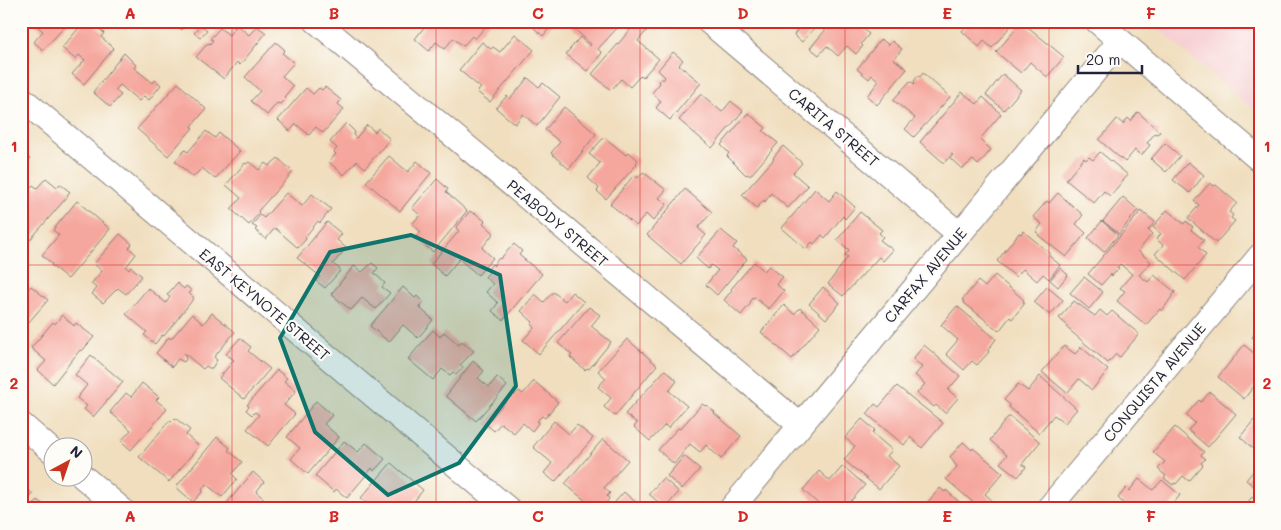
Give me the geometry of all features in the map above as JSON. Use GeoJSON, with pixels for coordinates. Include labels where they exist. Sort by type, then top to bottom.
{"type":"FeatureCollection","features":[{"type":"Feature","properties":{"kind":"street","name":"PEABODY STREET"},"geometry":{"type":"LineString","coordinates":[[316,21],[800,425]]}},
{"type":"Feature","properties":{"kind":"street","name":"CARITA STREET"},"geometry":{"type":"LineString","coordinates":[[708,21],[959,234]]}},
{"type":"Feature","properties":{"kind":"street"},"geometry":{"type":"LineString","coordinates":[[1097,21],[1260,160]]}},
{"type":"Feature","properties":{"kind":"street","name":"CARFAX AVENUE"},"geometry":{"type":"LineString","coordinates":[[731,509],[1120,42]]}},
{"type":"Feature","properties":{"kind":"street","name":"EAST KEYNOTE STREET"},"geometry":{"type":"LineString","coordinates":[[21,98],[508,509]]}},
{"type":"Feature","properties":{"kind":"street","name":"CONQUISTA AVENUE"},"geometry":{"type":"LineString","coordinates":[[1048,509],[1260,256]]}},
{"type":"Feature","properties":{"kind":"street"},"geometry":{"type":"LineString","coordinates":[[21,424],[42,442]]}},
{"type":"Feature","properties":{"kind":"street"},"geometry":{"type":"LineString","coordinates":[[92,484],[121,509]]}},
{"type":"Feature","properties":{"kind":"highlighted area"},"geometry":{"type":"Polygon","coordinates":[[[411,235],[500,275],[516,386],[459,463],[388,495],[315,432],[280,338],[330,252],[411,235]]]}},
{"type":"Feature","properties":{"kind":"shaded area"},"geometry":{"type":"Polygon","coordinates":[[[1149,21],[1260,21],[1260,115],[1149,21]]]}},
{"type":"Feature","properties":{"kind":"building"},"geometry":{"type":"Polygon","coordinates":[[[31,21],[70,21],[43,50],[34,42],[43,31],[31,21]]]}},
{"type":"Feature","properties":{"kind":"building"},"geometry":{"type":"Polygon","coordinates":[[[88,21],[104,33],[101,37],[114,48],[84,84],[72,74],[85,60],[79,55],[75,59],[62,48],[83,23],[85,24],[88,21]]]}},
{"type":"Feature","properties":{"kind":"building"},"geometry":{"type":"Polygon","coordinates":[[[172,21],[189,21],[182,30],[172,21]]]}},
{"type":"Feature","properties":{"kind":"building"},"geometry":{"type":"Polygon","coordinates":[[[189,21],[206,21],[202,26],[207,30],[200,38],[194,33],[198,29],[189,21]]]}},
{"type":"Feature","properties":{"kind":"building"},"geometry":{"type":"Polygon","coordinates":[[[429,21],[490,21],[475,39],[472,36],[463,46],[453,38],[445,49],[436,42],[429,51],[415,39],[429,21]]]}},
{"type":"Feature","properties":{"kind":"building"},"geometry":{"type":"Polygon","coordinates":[[[531,21],[555,21],[543,36],[531,25],[533,23],[531,21]]]}},
{"type":"Feature","properties":{"kind":"building"},"geometry":{"type":"Polygon","coordinates":[[[571,21],[614,21],[619,26],[598,49],[602,53],[587,71],[566,54],[580,37],[590,46],[591,44],[569,24],[571,21]]]}},
{"type":"Feature","properties":{"kind":"building"},"geometry":{"type":"Polygon","coordinates":[[[787,21],[820,21],[802,42],[794,35],[797,30],[787,21]]]}},
{"type":"Feature","properties":{"kind":"building"},"geometry":{"type":"Polygon","coordinates":[[[833,21],[854,21],[869,34],[861,44],[863,46],[856,54],[847,46],[838,56],[827,46],[819,55],[810,48],[833,21]]]}},
{"type":"Feature","properties":{"kind":"building"},"geometry":{"type":"Polygon","coordinates":[[[963,21],[1015,21],[992,48],[984,41],[979,47],[962,31],[967,25],[963,21]]]}},
{"type":"Feature","properties":{"kind":"building"},"geometry":{"type":"Polygon","coordinates":[[[1176,21],[1190,21],[1185,28],[1176,21]]]}},
{"type":"Feature","properties":{"kind":"building"},"geometry":{"type":"Polygon","coordinates":[[[637,22],[647,30],[638,41],[659,59],[643,77],[641,75],[630,87],[621,79],[611,90],[592,74],[637,22]]]}},
{"type":"Feature","properties":{"kind":"building"},"geometry":{"type":"Polygon","coordinates":[[[1022,22],[1064,57],[1047,77],[1030,62],[1021,73],[996,52],[1022,22]]]}},
{"type":"Feature","properties":{"kind":"building"},"geometry":{"type":"Polygon","coordinates":[[[237,25],[249,35],[257,26],[266,33],[240,65],[237,62],[224,79],[196,57],[208,43],[210,44],[213,40],[210,39],[220,28],[229,35],[237,25]]]}},
{"type":"Feature","properties":{"kind":"building"},"geometry":{"type":"Polygon","coordinates":[[[515,34],[534,50],[490,102],[477,92],[481,88],[459,70],[482,42],[491,49],[493,47],[500,52],[515,34]]]}},
{"type":"Feature","properties":{"kind":"building"},"geometry":{"type":"Polygon","coordinates":[[[881,39],[889,45],[892,41],[902,49],[894,59],[907,69],[877,105],[867,96],[879,81],[872,75],[869,79],[857,69],[881,39]]]}},
{"type":"Feature","properties":{"kind":"building"},"geometry":{"type":"Polygon","coordinates":[[[276,42],[285,50],[282,53],[294,63],[282,76],[293,86],[284,97],[286,98],[280,104],[277,103],[267,115],[251,101],[260,91],[245,77],[276,42]]]}},
{"type":"Feature","properties":{"kind":"building"},"geometry":{"type":"Polygon","coordinates":[[[673,52],[683,60],[679,65],[701,83],[670,120],[656,108],[661,101],[652,93],[660,83],[658,81],[661,78],[663,80],[665,77],[658,70],[673,52]]]}},
{"type":"Feature","properties":{"kind":"building"},"geometry":{"type":"Polygon","coordinates":[[[124,53],[136,65],[134,68],[153,83],[155,80],[161,85],[149,100],[144,96],[139,101],[120,85],[115,90],[121,95],[110,107],[93,92],[124,53]]]}},
{"type":"Feature","properties":{"kind":"building"},"geometry":{"type":"Polygon","coordinates":[[[923,73],[950,97],[914,137],[905,129],[915,118],[893,100],[910,81],[914,84],[918,76],[920,77],[923,73]]]}},
{"type":"Feature","properties":{"kind":"building"},"geometry":{"type":"Polygon","coordinates":[[[1003,74],[1021,90],[1004,110],[986,95],[1003,74]]]}},
{"type":"Feature","properties":{"kind":"building"},"geometry":{"type":"Polygon","coordinates":[[[528,78],[539,87],[543,83],[560,97],[537,126],[523,114],[515,124],[496,108],[507,96],[510,99],[528,78]]]}},
{"type":"Feature","properties":{"kind":"building"},"geometry":{"type":"Polygon","coordinates":[[[178,83],[206,109],[191,127],[193,128],[168,156],[137,129],[178,83]]]}},
{"type":"Feature","properties":{"kind":"building"},"geometry":{"type":"Polygon","coordinates":[[[325,87],[341,100],[338,104],[344,109],[323,133],[316,127],[309,135],[296,124],[290,131],[278,120],[306,88],[313,94],[319,88],[322,90],[325,87]]]}},
{"type":"Feature","properties":{"kind":"building"},"geometry":{"type":"Polygon","coordinates":[[[962,92],[977,104],[983,97],[1001,114],[980,139],[991,150],[978,165],[973,160],[962,169],[950,158],[952,154],[944,163],[920,142],[962,92]]]}},
{"type":"Feature","properties":{"kind":"building"},"geometry":{"type":"Polygon","coordinates":[[[701,94],[722,112],[731,101],[743,111],[712,148],[679,120],[701,94]]]}},
{"type":"Feature","properties":{"kind":"building"},"geometry":{"type":"Polygon","coordinates":[[[564,107],[596,134],[569,169],[551,153],[560,142],[545,130],[564,107]]]}},
{"type":"Feature","properties":{"kind":"building"},"geometry":{"type":"Polygon","coordinates":[[[1138,112],[1160,132],[1155,133],[1147,143],[1150,145],[1141,156],[1135,150],[1125,162],[1099,140],[1117,119],[1123,124],[1128,118],[1131,121],[1138,112]]]}},
{"type":"Feature","properties":{"kind":"building"},"geometry":{"type":"Polygon","coordinates":[[[748,113],[766,128],[763,131],[778,143],[750,176],[746,175],[727,156],[729,153],[721,145],[748,113]]]}},
{"type":"Feature","properties":{"kind":"building"},"geometry":{"type":"Polygon","coordinates":[[[346,123],[355,132],[353,135],[356,138],[367,125],[375,132],[378,128],[390,139],[365,168],[357,161],[344,175],[329,162],[336,154],[334,152],[337,148],[330,142],[346,123]]]}},
{"type":"Feature","properties":{"kind":"building"},"geometry":{"type":"Polygon","coordinates":[[[206,131],[215,138],[219,133],[240,151],[215,179],[202,168],[193,177],[175,161],[185,150],[188,152],[206,131]]]}},
{"type":"Feature","properties":{"kind":"building"},"geometry":{"type":"Polygon","coordinates":[[[604,137],[626,155],[629,152],[638,160],[637,164],[606,199],[597,191],[599,188],[588,178],[600,163],[589,154],[604,137]]]}},
{"type":"Feature","properties":{"kind":"building"},"geometry":{"type":"Polygon","coordinates":[[[1165,143],[1180,156],[1166,172],[1151,159],[1165,143]]]}},
{"type":"Feature","properties":{"kind":"building"},"geometry":{"type":"Polygon","coordinates":[[[783,146],[802,163],[793,173],[808,186],[788,208],[771,193],[765,202],[764,200],[757,208],[742,195],[783,146]]]}},
{"type":"Feature","properties":{"kind":"building"},"geometry":{"type":"Polygon","coordinates":[[[21,151],[30,159],[21,169],[21,151]]]}},
{"type":"Feature","properties":{"kind":"building"},"geometry":{"type":"Polygon","coordinates":[[[1100,152],[1128,175],[1110,196],[1104,191],[1094,203],[1066,180],[1084,158],[1086,160],[1089,157],[1093,160],[1100,152]]]}},
{"type":"Feature","properties":{"kind":"building"},"geometry":{"type":"Polygon","coordinates":[[[389,156],[408,172],[417,161],[431,173],[400,211],[366,182],[389,156]]]}},
{"type":"Feature","properties":{"kind":"building"},"geometry":{"type":"Polygon","coordinates":[[[278,158],[293,172],[258,211],[259,213],[249,225],[231,209],[241,198],[226,185],[245,163],[249,162],[259,170],[265,163],[269,166],[278,158]]]}},
{"type":"Feature","properties":{"kind":"building"},"geometry":{"type":"Polygon","coordinates":[[[1188,162],[1204,175],[1190,193],[1173,180],[1188,162]]]}},
{"type":"Feature","properties":{"kind":"building"},"geometry":{"type":"Polygon","coordinates":[[[643,172],[666,190],[659,198],[667,204],[653,221],[646,214],[636,226],[610,204],[634,175],[638,178],[643,172]]]}},
{"type":"Feature","properties":{"kind":"building"},"geometry":{"type":"Polygon","coordinates":[[[46,178],[57,187],[60,184],[70,192],[29,241],[21,234],[21,185],[23,183],[30,188],[33,185],[37,188],[46,178]]]}},
{"type":"Feature","properties":{"kind":"building"},"geometry":{"type":"Polygon","coordinates":[[[437,179],[448,189],[446,192],[467,211],[433,252],[416,237],[421,232],[412,224],[420,215],[412,208],[437,179]]]}},
{"type":"Feature","properties":{"kind":"building"},"geometry":{"type":"Polygon","coordinates":[[[1210,183],[1214,186],[1216,185],[1237,203],[1229,212],[1233,215],[1231,218],[1235,221],[1216,243],[1188,218],[1199,205],[1194,201],[1210,183]]]}},
{"type":"Feature","properties":{"kind":"building"},"geometry":{"type":"Polygon","coordinates":[[[685,189],[712,212],[698,228],[706,235],[681,264],[647,235],[685,189]]]}},
{"type":"Feature","properties":{"kind":"building"},"geometry":{"type":"Polygon","coordinates":[[[815,189],[829,201],[837,191],[855,207],[845,219],[843,216],[825,238],[822,235],[814,244],[812,242],[806,249],[782,228],[815,189]]]}},
{"type":"Feature","properties":{"kind":"building"},"geometry":{"type":"Polygon","coordinates":[[[286,193],[302,206],[312,194],[331,209],[320,223],[318,221],[298,248],[275,228],[266,239],[252,225],[260,215],[264,218],[286,193]]]}},
{"type":"Feature","properties":{"kind":"building"},"geometry":{"type":"Polygon","coordinates":[[[1058,193],[1083,215],[1076,224],[1086,233],[1066,257],[1038,235],[1036,232],[1042,224],[1033,217],[1047,201],[1049,203],[1058,193]]]}},
{"type":"Feature","properties":{"kind":"building"},"geometry":{"type":"Polygon","coordinates":[[[1123,197],[1138,210],[1119,234],[1103,221],[1123,197]]]}},
{"type":"Feature","properties":{"kind":"building"},"geometry":{"type":"Polygon","coordinates":[[[77,201],[110,229],[68,279],[42,255],[59,235],[53,230],[77,201]]]}},
{"type":"Feature","properties":{"kind":"building"},"geometry":{"type":"Polygon","coordinates":[[[1167,210],[1184,224],[1186,221],[1193,227],[1191,230],[1204,240],[1198,247],[1206,255],[1185,280],[1155,254],[1163,245],[1156,239],[1161,234],[1153,227],[1167,210]]]}},
{"type":"Feature","properties":{"kind":"building"},"geometry":{"type":"Polygon","coordinates":[[[470,211],[485,221],[483,223],[494,233],[482,248],[493,258],[478,275],[459,259],[445,276],[431,264],[459,231],[456,228],[470,211]]]}},
{"type":"Feature","properties":{"kind":"building"},"geometry":{"type":"Polygon","coordinates":[[[1141,211],[1155,222],[1148,230],[1152,234],[1138,251],[1151,262],[1139,275],[1148,282],[1154,275],[1175,292],[1162,311],[1160,309],[1146,325],[1117,301],[1125,291],[1120,288],[1132,274],[1120,264],[1112,276],[1111,274],[1101,285],[1088,274],[1141,211]]]}},
{"type":"Feature","properties":{"kind":"building"},"geometry":{"type":"Polygon","coordinates":[[[860,212],[882,230],[879,233],[883,237],[880,240],[893,250],[883,261],[879,257],[843,296],[828,284],[848,257],[845,255],[849,250],[837,240],[860,212]]]}},
{"type":"Feature","properties":{"kind":"building"},"geometry":{"type":"Polygon","coordinates":[[[1102,221],[1118,235],[1104,252],[1088,238],[1102,221]]]}},
{"type":"Feature","properties":{"kind":"building"},"geometry":{"type":"Polygon","coordinates":[[[327,222],[342,234],[337,240],[346,248],[333,264],[341,270],[325,288],[316,281],[320,276],[297,258],[327,222]]]}},
{"type":"Feature","properties":{"kind":"building"},"geometry":{"type":"Polygon","coordinates":[[[721,230],[737,243],[733,248],[747,259],[717,295],[706,285],[718,270],[711,265],[708,269],[696,258],[721,230]]]}},
{"type":"Feature","properties":{"kind":"building"},"geometry":{"type":"Polygon","coordinates":[[[1023,231],[1051,254],[1049,256],[1060,265],[1049,279],[1043,274],[1037,281],[1023,269],[1016,277],[997,261],[1019,233],[1021,234],[1023,231]]]}},
{"type":"Feature","properties":{"kind":"building"},"geometry":{"type":"Polygon","coordinates":[[[120,234],[132,244],[129,248],[136,254],[126,267],[129,270],[131,267],[142,276],[126,294],[118,288],[103,303],[92,294],[97,288],[91,284],[102,271],[94,264],[120,234]]]}},
{"type":"Feature","properties":{"kind":"building"},"geometry":{"type":"Polygon","coordinates":[[[514,244],[522,251],[519,255],[542,274],[503,320],[492,311],[498,303],[486,292],[493,284],[485,277],[490,271],[488,269],[492,264],[494,266],[499,258],[514,244]]]}},
{"type":"Feature","properties":{"kind":"building"},"geometry":{"type":"Polygon","coordinates":[[[754,262],[764,271],[769,266],[783,277],[776,284],[784,291],[769,309],[754,297],[741,315],[724,300],[754,262]]]}},
{"type":"Feature","properties":{"kind":"building"},"geometry":{"type":"Polygon","coordinates":[[[372,263],[378,268],[374,273],[385,283],[382,287],[390,293],[376,309],[362,298],[351,310],[331,294],[354,266],[362,272],[372,263]]]}},
{"type":"Feature","properties":{"kind":"building"},"geometry":{"type":"Polygon","coordinates":[[[1060,268],[1068,275],[1058,287],[1050,280],[1060,268]]]}},
{"type":"Feature","properties":{"kind":"building"},"geometry":{"type":"Polygon","coordinates":[[[995,275],[1024,300],[1023,302],[1025,303],[999,331],[962,300],[978,281],[985,287],[995,275]]]}},
{"type":"Feature","properties":{"kind":"building"},"geometry":{"type":"Polygon","coordinates":[[[1084,277],[1103,292],[1089,309],[1070,293],[1084,277]]]}},
{"type":"Feature","properties":{"kind":"building"},"geometry":{"type":"Polygon","coordinates":[[[177,283],[184,289],[186,286],[192,291],[189,293],[194,298],[164,336],[162,335],[155,344],[144,335],[147,332],[126,314],[148,288],[166,303],[170,297],[167,295],[177,283]]]}},
{"type":"Feature","properties":{"kind":"building"},"geometry":{"type":"Polygon","coordinates":[[[31,286],[48,300],[21,331],[21,297],[31,286]]]}},
{"type":"Feature","properties":{"kind":"building"},"geometry":{"type":"Polygon","coordinates":[[[403,287],[415,298],[417,296],[423,302],[419,307],[433,320],[418,338],[403,325],[389,342],[370,326],[403,287]]]}},
{"type":"Feature","properties":{"kind":"building"},"geometry":{"type":"Polygon","coordinates":[[[823,287],[840,303],[826,319],[809,304],[823,287]]]}},
{"type":"Feature","properties":{"kind":"building"},"geometry":{"type":"Polygon","coordinates":[[[1047,287],[1063,300],[1050,315],[1034,302],[1047,287]]]}},
{"type":"Feature","properties":{"kind":"building"},"geometry":{"type":"Polygon","coordinates":[[[553,292],[565,301],[572,292],[584,302],[539,354],[523,340],[534,328],[531,324],[533,322],[521,311],[535,294],[544,302],[553,292]]]}},
{"type":"Feature","properties":{"kind":"building"},"geometry":{"type":"Polygon","coordinates":[[[1074,301],[1095,316],[1100,310],[1107,316],[1112,311],[1139,334],[1120,357],[1116,354],[1108,363],[1067,328],[1068,326],[1059,318],[1074,301]]]}},
{"type":"Feature","properties":{"kind":"building"},"geometry":{"type":"Polygon","coordinates":[[[784,305],[794,314],[800,308],[820,326],[792,359],[761,332],[784,305]]]}},
{"type":"Feature","properties":{"kind":"building"},"geometry":{"type":"Polygon","coordinates":[[[957,306],[996,339],[988,350],[989,352],[977,365],[972,361],[964,370],[946,354],[958,340],[941,325],[957,306]]]}},
{"type":"Feature","properties":{"kind":"building"},"geometry":{"type":"Polygon","coordinates":[[[589,307],[600,315],[591,326],[611,342],[589,369],[585,370],[558,343],[589,307]]]}},
{"type":"Feature","properties":{"kind":"building"},"geometry":{"type":"Polygon","coordinates":[[[212,313],[235,332],[214,357],[217,360],[212,368],[206,366],[203,369],[184,353],[186,359],[184,362],[178,359],[172,367],[156,353],[169,337],[171,339],[192,314],[203,324],[212,313]]]}},
{"type":"Feature","properties":{"kind":"building"},"geometry":{"type":"Polygon","coordinates":[[[62,315],[74,326],[76,323],[94,337],[82,351],[80,350],[53,384],[38,370],[46,361],[31,348],[53,322],[55,324],[62,315]]]}},
{"type":"Feature","properties":{"kind":"building"},"geometry":{"type":"Polygon","coordinates":[[[1260,328],[1260,344],[1252,337],[1260,328]]]}},
{"type":"Feature","properties":{"kind":"building"},"geometry":{"type":"Polygon","coordinates":[[[433,330],[440,337],[444,332],[459,345],[462,341],[474,351],[460,365],[463,367],[456,375],[453,372],[450,375],[442,369],[433,380],[408,359],[433,330]]]}},
{"type":"Feature","properties":{"kind":"building"},"geometry":{"type":"Polygon","coordinates":[[[240,338],[251,347],[248,351],[270,369],[244,399],[219,378],[234,360],[226,354],[240,338]]]}},
{"type":"Feature","properties":{"kind":"building"},"geometry":{"type":"Polygon","coordinates":[[[627,339],[657,365],[615,416],[604,407],[611,398],[598,387],[606,378],[598,371],[627,339]]]}},
{"type":"Feature","properties":{"kind":"building"},"geometry":{"type":"Polygon","coordinates":[[[924,345],[960,376],[948,390],[958,398],[945,413],[936,405],[934,407],[917,393],[925,384],[915,375],[922,367],[913,359],[924,345]]]}},
{"type":"Feature","properties":{"kind":"building"},"geometry":{"type":"Polygon","coordinates":[[[1244,345],[1260,358],[1260,391],[1254,386],[1244,399],[1218,377],[1244,345]]]}},
{"type":"Feature","properties":{"kind":"building"},"geometry":{"type":"Polygon","coordinates":[[[1064,346],[1075,354],[1081,347],[1108,370],[1092,390],[1079,379],[1067,393],[1042,372],[1064,346]]]}},
{"type":"Feature","properties":{"kind":"building"},"geometry":{"type":"Polygon","coordinates":[[[91,355],[123,382],[93,417],[84,409],[87,406],[77,398],[87,385],[75,375],[91,355]]]}},
{"type":"Feature","properties":{"kind":"building"},"geometry":{"type":"Polygon","coordinates":[[[473,361],[484,371],[478,378],[489,387],[497,377],[507,386],[476,421],[446,396],[473,361]]]}},
{"type":"Feature","properties":{"kind":"building"},"geometry":{"type":"Polygon","coordinates":[[[277,370],[287,378],[284,381],[296,391],[284,405],[295,414],[268,446],[247,429],[259,415],[255,412],[252,415],[246,410],[249,406],[247,405],[277,370]]]}},
{"type":"Feature","properties":{"kind":"building"},"geometry":{"type":"Polygon","coordinates":[[[665,370],[677,381],[669,391],[687,406],[668,428],[665,425],[650,441],[634,427],[637,423],[625,414],[665,370]]]}},
{"type":"Feature","properties":{"kind":"building"},"geometry":{"type":"Polygon","coordinates":[[[1040,376],[1077,409],[1065,423],[1054,415],[1039,433],[1009,407],[1010,405],[1004,400],[1018,384],[1028,391],[1040,376]]]}},
{"type":"Feature","properties":{"kind":"building"},"geometry":{"type":"Polygon","coordinates":[[[534,381],[558,402],[545,418],[542,416],[537,421],[539,422],[532,431],[523,423],[514,433],[501,423],[494,431],[486,424],[513,393],[515,395],[519,391],[523,394],[534,381]]]}},
{"type":"Feature","properties":{"kind":"building"},"geometry":{"type":"Polygon","coordinates":[[[142,383],[159,397],[156,400],[167,409],[131,450],[121,441],[131,430],[110,412],[126,393],[131,397],[142,383]]]}},
{"type":"Feature","properties":{"kind":"building"},"geometry":{"type":"Polygon","coordinates":[[[897,386],[943,423],[922,448],[910,437],[904,445],[867,414],[875,404],[879,407],[897,386]]]}},
{"type":"Feature","properties":{"kind":"building"},"geometry":{"type":"Polygon","coordinates":[[[1210,392],[1236,414],[1208,447],[1188,430],[1195,423],[1186,415],[1199,400],[1201,402],[1210,392]]]}},
{"type":"Feature","properties":{"kind":"building"},"geometry":{"type":"Polygon","coordinates":[[[316,401],[332,415],[324,424],[339,437],[308,474],[291,459],[300,448],[287,437],[316,401]]]}},
{"type":"Feature","properties":{"kind":"building"},"geometry":{"type":"Polygon","coordinates":[[[702,404],[715,412],[741,436],[721,459],[706,445],[700,452],[690,444],[674,464],[658,450],[702,404]]]}},
{"type":"Feature","properties":{"kind":"building"},"geometry":{"type":"Polygon","coordinates":[[[1260,413],[1260,423],[1255,419],[1260,413]]]}},
{"type":"Feature","properties":{"kind":"building"},"geometry":{"type":"Polygon","coordinates":[[[1008,417],[1040,442],[1022,464],[1026,467],[1018,477],[1000,463],[1007,455],[990,440],[1008,417]]]}},
{"type":"Feature","properties":{"kind":"building"},"geometry":{"type":"Polygon","coordinates":[[[175,418],[190,430],[186,435],[199,446],[169,482],[139,457],[169,421],[171,422],[175,418]]]}},
{"type":"Feature","properties":{"kind":"building"},"geometry":{"type":"Polygon","coordinates":[[[862,419],[875,430],[872,433],[892,450],[887,456],[899,466],[879,489],[844,460],[855,446],[845,438],[862,419]]]}},
{"type":"Feature","properties":{"kind":"building"},"geometry":{"type":"Polygon","coordinates":[[[1254,420],[1260,425],[1260,447],[1256,451],[1240,437],[1254,420]]]}},
{"type":"Feature","properties":{"kind":"building"},"geometry":{"type":"Polygon","coordinates":[[[554,421],[569,434],[577,425],[593,438],[555,482],[544,473],[552,463],[533,447],[554,421]]]}},
{"type":"Feature","properties":{"kind":"building"},"geometry":{"type":"Polygon","coordinates":[[[1175,427],[1204,452],[1201,455],[1205,459],[1201,463],[1203,465],[1189,481],[1183,476],[1173,485],[1164,478],[1166,476],[1158,469],[1165,462],[1153,452],[1175,427]]]}},
{"type":"Feature","properties":{"kind":"building"},"geometry":{"type":"Polygon","coordinates":[[[217,437],[242,462],[232,474],[237,479],[222,497],[206,484],[202,489],[203,491],[193,502],[176,487],[217,437]]]}},
{"type":"Feature","properties":{"kind":"building"},"geometry":{"type":"Polygon","coordinates":[[[603,439],[628,460],[604,488],[610,493],[607,496],[609,499],[601,509],[586,509],[583,507],[587,502],[565,484],[603,439]]]}},
{"type":"Feature","properties":{"kind":"building"},"geometry":{"type":"Polygon","coordinates":[[[344,441],[358,452],[366,443],[385,459],[374,471],[372,468],[347,498],[336,489],[334,492],[315,476],[344,441]]]}},
{"type":"Feature","properties":{"kind":"building"},"geometry":{"type":"Polygon","coordinates":[[[963,442],[1003,473],[985,494],[996,504],[991,509],[982,509],[976,505],[946,479],[957,467],[950,457],[963,442]]]}},
{"type":"Feature","properties":{"kind":"building"},"geometry":{"type":"Polygon","coordinates":[[[684,456],[700,469],[682,489],[667,476],[684,456]]]}},
{"type":"Feature","properties":{"kind":"building"},"geometry":{"type":"Polygon","coordinates":[[[391,463],[423,490],[408,509],[374,509],[361,498],[391,463]]]}},
{"type":"Feature","properties":{"kind":"building"},"geometry":{"type":"Polygon","coordinates":[[[843,466],[865,485],[851,501],[859,509],[824,509],[803,490],[819,471],[830,481],[843,466]]]}},
{"type":"Feature","properties":{"kind":"building"},"geometry":{"type":"Polygon","coordinates":[[[1257,467],[1260,469],[1260,491],[1246,480],[1257,467]]]}},
{"type":"Feature","properties":{"kind":"building"},"geometry":{"type":"Polygon","coordinates":[[[253,472],[264,482],[256,492],[274,507],[273,509],[222,509],[253,472]]]}},
{"type":"Feature","properties":{"kind":"building"},"geometry":{"type":"Polygon","coordinates":[[[663,478],[679,492],[665,508],[649,494],[663,478]]]}},
{"type":"Feature","properties":{"kind":"building"},"geometry":{"type":"Polygon","coordinates":[[[1139,479],[1153,490],[1162,480],[1180,495],[1169,509],[1129,509],[1118,498],[1126,488],[1129,491],[1139,479]]]}},
{"type":"Feature","properties":{"kind":"building"},"geometry":{"type":"Polygon","coordinates":[[[21,484],[33,494],[21,508],[21,484]]]}},
{"type":"Feature","properties":{"kind":"building"},"geometry":{"type":"Polygon","coordinates":[[[940,488],[945,492],[946,490],[967,509],[930,509],[932,507],[927,503],[940,488]]]}},
{"type":"Feature","properties":{"kind":"building"},"geometry":{"type":"Polygon","coordinates":[[[624,492],[640,506],[642,504],[648,509],[609,509],[624,492]]]}},
{"type":"Feature","properties":{"kind":"building"},"geometry":{"type":"Polygon","coordinates":[[[1252,497],[1260,504],[1260,509],[1242,509],[1252,497]]]}},
{"type":"Feature","properties":{"kind":"building"},"geometry":{"type":"Polygon","coordinates":[[[37,500],[46,506],[44,509],[30,509],[37,500]]]}}]}
